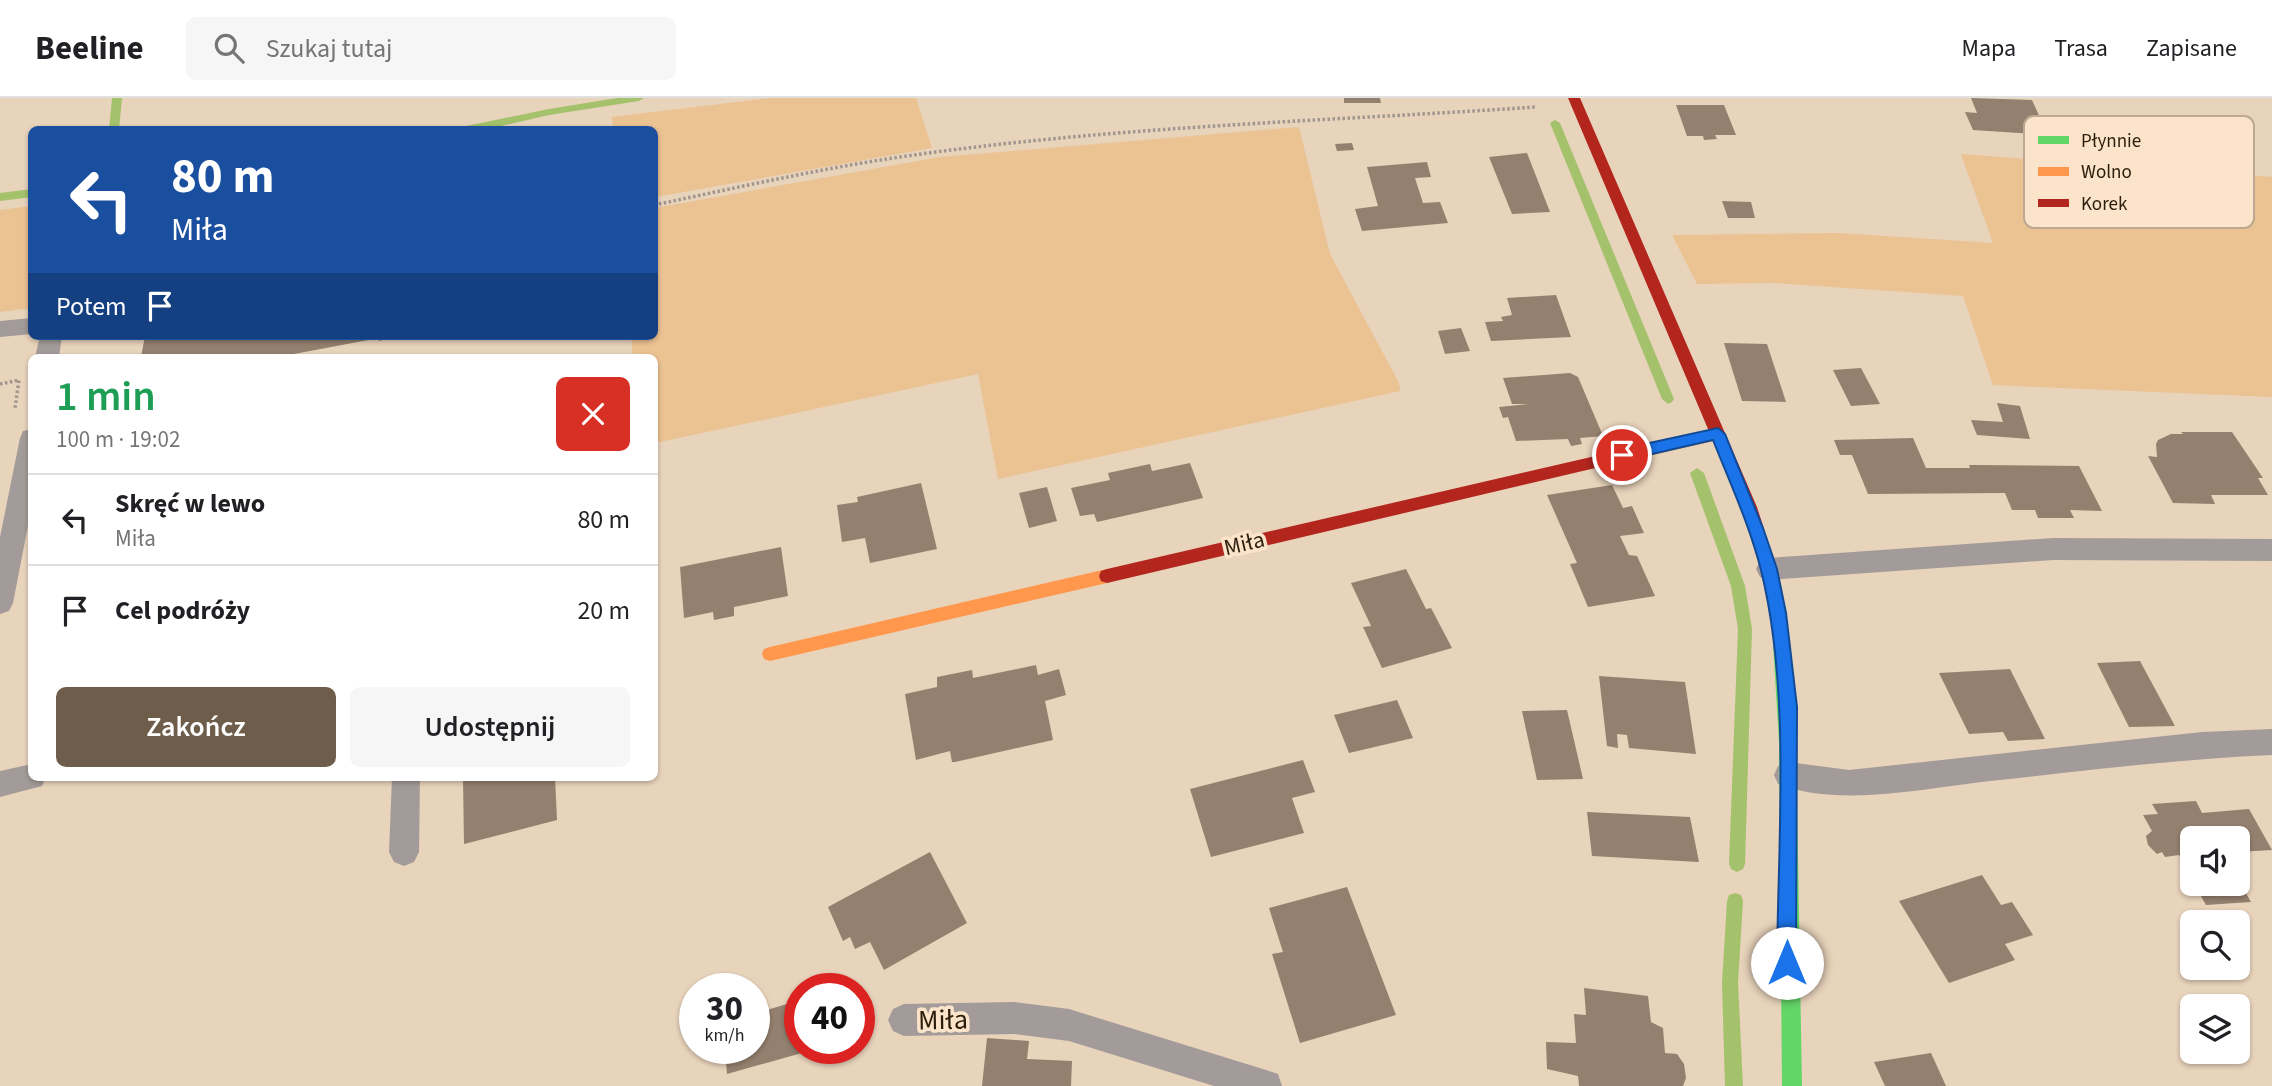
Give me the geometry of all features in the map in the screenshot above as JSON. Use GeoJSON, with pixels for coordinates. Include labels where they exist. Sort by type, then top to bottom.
{"type":"FeatureCollection","features":[{"type":"Feature","properties":{"kind":"street"},"geometry":{"type":"LineString","coordinates":[[1575,101],[1749,507],[1769,569],[1778,613],[1788,707],[1786,1014],[1792,1086]]}},
{"type":"Feature","properties":{"kind":"street","name":"Miła"},"geometry":{"type":"LineString","coordinates":[[770,654],[1718,434]]}},
{"type":"Feature","properties":{"kind":"lane"},"geometry":{"type":"LineString","coordinates":[[0,329],[28,326]]}},
{"type":"Feature","properties":{"kind":"lane"},"geometry":{"type":"LineString","coordinates":[[0,603],[28,459]]}},
{"type":"Feature","properties":{"kind":"lane"},"geometry":{"type":"LineString","coordinates":[[1769,569],[2053,549],[2272,550]]}},
{"type":"Feature","properties":{"kind":"lane"},"geometry":{"type":"LineString","coordinates":[[1788,775],[1849,783],[2202,745],[2272,741]]}},
{"type":"Feature","properties":{"kind":"lane"},"geometry":{"type":"LineString","coordinates":[[0,784],[28,778]]}},
{"type":"Feature","properties":{"kind":"lane"},"geometry":{"type":"LineString","coordinates":[[404,852],[406,781]]}},
{"type":"Feature","properties":{"kind":"lane","name":"Miła"},"geometry":{"type":"LineString","coordinates":[[904,1020],[1014,1018],[1069,1025],[1266,1086]]}},
{"type":"Feature","properties":{"kind":"path"},"geometry":{"type":"LineString","coordinates":[[658,204],[884,159],[951,150],[1575,101]]}},
{"type":"Feature","properties":{"kind":"path"},"geometry":{"type":"LineString","coordinates":[[0,384],[19,380],[14,415]]}},
{"type":"Feature","properties":{"kind":"shaded area"},"geometry":{"type":"Polygon","coordinates":[[[770,98],[916,98],[932,148],[658,196],[658,126],[613,126],[612,117],[770,98]]]}},
{"type":"Feature","properties":{"kind":"shaded area"},"geometry":{"type":"Polygon","coordinates":[[[1299,127],[1330,254],[1399,383],[1400,391],[998,479],[978,374],[658,442],[658,354],[633,354],[631,340],[658,340],[658,207],[940,157],[1299,127]]]}},
{"type":"Feature","properties":{"kind":"shaded area"},"geometry":{"type":"Polygon","coordinates":[[[1961,154],[2024,159],[2024,228],[2254,228],[2254,176],[2272,177],[2272,397],[1993,385],[1963,296],[1776,283],[1697,284],[1672,235],[1838,233],[1993,243],[1961,154]]]}},
{"type":"Feature","properties":{"kind":"shaded area"},"geometry":{"type":"Polygon","coordinates":[[[28,206],[28,308],[0,312],[0,210],[28,206]]]}},
{"type":"Feature","properties":{"kind":"building"},"geometry":{"type":"Polygon","coordinates":[[[1344,98],[1380,98],[1381,103],[1344,103],[1344,98]]]}},
{"type":"Feature","properties":{"kind":"building"},"geometry":{"type":"Polygon","coordinates":[[[1971,98],[2032,100],[2039,116],[2024,116],[2024,133],[1973,130],[1965,112],[1977,113],[1971,98]]]}},
{"type":"Feature","properties":{"kind":"building"},"geometry":{"type":"Polygon","coordinates":[[[1676,105],[1724,105],[1736,135],[1715,135],[1717,139],[1704,140],[1703,136],[1687,136],[1676,105]]]}},
{"type":"Feature","properties":{"kind":"building"},"geometry":{"type":"Polygon","coordinates":[[[1352,143],[1354,150],[1337,151],[1335,144],[1352,143]]]}},
{"type":"Feature","properties":{"kind":"building"},"geometry":{"type":"Polygon","coordinates":[[[1527,153],[1550,212],[1512,214],[1489,157],[1527,153]]]}},
{"type":"Feature","properties":{"kind":"building"},"geometry":{"type":"Polygon","coordinates":[[[1427,162],[1431,177],[1415,178],[1423,203],[1440,202],[1448,223],[1362,231],[1355,209],[1378,206],[1367,167],[1427,162]]]}},
{"type":"Feature","properties":{"kind":"building"},"geometry":{"type":"Polygon","coordinates":[[[1722,201],[1751,202],[1755,218],[1728,218],[1722,201]]]}},
{"type":"Feature","properties":{"kind":"building"},"geometry":{"type":"Polygon","coordinates":[[[1556,295],[1571,337],[1491,341],[1485,322],[1503,321],[1501,317],[1512,315],[1507,298],[1556,295]]]}},
{"type":"Feature","properties":{"kind":"building"},"geometry":{"type":"Polygon","coordinates":[[[1461,328],[1470,351],[1445,354],[1438,331],[1461,328]]]}},
{"type":"Feature","properties":{"kind":"building"},"geometry":{"type":"Polygon","coordinates":[[[144,340],[368,340],[294,354],[142,354],[144,340]]]}},
{"type":"Feature","properties":{"kind":"building"},"geometry":{"type":"Polygon","coordinates":[[[1724,343],[1767,344],[1786,402],[1742,401],[1724,343]]]}},
{"type":"Feature","properties":{"kind":"building"},"geometry":{"type":"Polygon","coordinates":[[[1861,368],[1880,404],[1851,406],[1833,370],[1861,368]]]}},
{"type":"Feature","properties":{"kind":"building"},"geometry":{"type":"Polygon","coordinates":[[[1570,373],[1578,377],[1603,436],[1580,438],[1582,444],[1571,446],[1568,439],[1516,441],[1508,417],[1503,418],[1499,407],[1528,404],[1512,404],[1503,378],[1570,373]]]}},
{"type":"Feature","properties":{"kind":"building"},"geometry":{"type":"Polygon","coordinates":[[[1997,403],[2020,406],[2030,439],[1977,435],[1971,420],[2003,422],[1997,403]]]}},
{"type":"Feature","properties":{"kind":"building"},"geometry":{"type":"Polygon","coordinates":[[[2181,432],[2232,432],[2263,478],[2258,478],[2268,495],[2211,495],[2215,504],[2173,503],[2148,456],[2157,457],[2158,440],[2171,434],[2183,434],[2181,432]]]}},
{"type":"Feature","properties":{"kind":"building"},"geometry":{"type":"Polygon","coordinates":[[[1913,438],[1926,468],[1970,468],[1969,465],[2079,466],[2102,511],[2070,510],[2074,518],[2038,518],[2035,510],[2012,510],[2005,493],[1868,494],[1852,455],[1840,455],[1834,440],[1913,438]]]}},
{"type":"Feature","properties":{"kind":"building"},"geometry":{"type":"Polygon","coordinates":[[[1190,463],[1203,498],[1097,522],[1094,514],[1080,516],[1071,488],[1110,480],[1108,473],[1150,464],[1152,471],[1190,463]]]}},
{"type":"Feature","properties":{"kind":"building"},"geometry":{"type":"Polygon","coordinates":[[[921,483],[937,549],[870,563],[865,538],[842,542],[837,505],[858,502],[857,497],[921,483]]]}},
{"type":"Feature","properties":{"kind":"building"},"geometry":{"type":"Polygon","coordinates":[[[1612,485],[1623,508],[1632,506],[1644,533],[1620,536],[1629,555],[1637,556],[1655,596],[1588,607],[1570,564],[1577,563],[1547,495],[1612,485]]]}},
{"type":"Feature","properties":{"kind":"building"},"geometry":{"type":"Polygon","coordinates":[[[1047,487],[1057,521],[1029,528],[1019,493],[1047,487]]]}},
{"type":"Feature","properties":{"kind":"building"},"geometry":{"type":"Polygon","coordinates":[[[781,547],[788,596],[734,607],[734,616],[714,620],[713,612],[684,618],[680,567],[781,547]]]}},
{"type":"Feature","properties":{"kind":"building"},"geometry":{"type":"Polygon","coordinates":[[[1406,569],[1426,609],[1431,608],[1452,648],[1382,668],[1363,627],[1371,626],[1351,583],[1406,569]]]}},
{"type":"Feature","properties":{"kind":"building"},"geometry":{"type":"Polygon","coordinates":[[[2140,661],[2175,726],[2129,727],[2097,663],[2140,661]]]}},
{"type":"Feature","properties":{"kind":"building"},"geometry":{"type":"Polygon","coordinates":[[[1036,665],[1038,675],[1059,669],[1066,695],[1045,701],[1053,740],[955,762],[952,762],[950,751],[916,760],[905,694],[937,687],[937,677],[972,670],[973,678],[1036,665]]]}},
{"type":"Feature","properties":{"kind":"building"},"geometry":{"type":"Polygon","coordinates":[[[2010,669],[2045,739],[2008,741],[2003,732],[1969,734],[1939,673],[2010,669]]]}},
{"type":"Feature","properties":{"kind":"building"},"geometry":{"type":"Polygon","coordinates":[[[1599,676],[1685,682],[1696,754],[1629,748],[1627,735],[1617,734],[1618,748],[1607,746],[1599,676]]]}},
{"type":"Feature","properties":{"kind":"building"},"geometry":{"type":"Polygon","coordinates":[[[1397,700],[1413,738],[1349,753],[1334,715],[1397,700]]]}},
{"type":"Feature","properties":{"kind":"building"},"geometry":{"type":"Polygon","coordinates":[[[1567,710],[1583,779],[1537,780],[1522,711],[1567,710]]]}},
{"type":"Feature","properties":{"kind":"building"},"geometry":{"type":"Polygon","coordinates":[[[1303,760],[1315,792],[1292,798],[1304,833],[1211,857],[1190,789],[1303,760]]]}},
{"type":"Feature","properties":{"kind":"building"},"geometry":{"type":"Polygon","coordinates":[[[463,781],[555,781],[557,820],[464,844],[463,781]]]}},
{"type":"Feature","properties":{"kind":"building"},"geometry":{"type":"Polygon","coordinates":[[[2196,801],[2202,813],[2249,809],[2272,850],[2250,851],[2250,826],[2180,826],[2180,857],[2165,857],[2162,852],[2157,854],[2148,845],[2146,836],[2152,831],[2143,815],[2158,814],[2152,804],[2196,801]]]}},
{"type":"Feature","properties":{"kind":"building"},"geometry":{"type":"Polygon","coordinates":[[[1587,812],[1690,817],[1699,862],[1592,856],[1587,812]]]}},
{"type":"Feature","properties":{"kind":"building"},"geometry":{"type":"Polygon","coordinates":[[[930,852],[967,923],[884,970],[870,942],[855,949],[850,937],[843,941],[828,907],[930,852]]]}},
{"type":"Feature","properties":{"kind":"building"},"geometry":{"type":"Polygon","coordinates":[[[1982,875],[2001,905],[2012,902],[2033,935],[2005,944],[2015,960],[1949,983],[1899,901],[1982,875]]]}},
{"type":"Feature","properties":{"kind":"building"},"geometry":{"type":"Polygon","coordinates":[[[1347,887],[1396,1015],[1300,1043],[1272,954],[1283,952],[1269,908],[1347,887]]]}},
{"type":"Feature","properties":{"kind":"building"},"geometry":{"type":"Polygon","coordinates":[[[2201,896],[2248,896],[2251,902],[2206,905],[2201,896]]]}},
{"type":"Feature","properties":{"kind":"building"},"geometry":{"type":"Polygon","coordinates":[[[1584,988],[1648,996],[1651,1022],[1663,1028],[1665,1053],[1677,1054],[1684,1064],[1686,1078],[1683,1086],[1579,1086],[1578,1076],[1547,1069],[1546,1042],[1576,1043],[1574,1014],[1586,1015],[1584,988]]]}},
{"type":"Feature","properties":{"kind":"building"},"geometry":{"type":"Polygon","coordinates":[[[784,1005],[784,1058],[770,1062],[770,1009],[784,1005]]]}},
{"type":"Feature","properties":{"kind":"building"},"geometry":{"type":"Polygon","coordinates":[[[987,1038],[1029,1041],[1027,1059],[1072,1061],[1071,1086],[982,1086],[987,1038]]]}},
{"type":"Feature","properties":{"kind":"building"},"geometry":{"type":"Polygon","coordinates":[[[1931,1053],[1946,1086],[1885,1086],[1874,1062],[1931,1053]]]}},
{"type":"Feature","properties":{"kind":"building"},"geometry":{"type":"Polygon","coordinates":[[[726,1064],[763,1064],[727,1074],[726,1064]]]}},
{"type":"Feature","properties":{"kind":"waterway"},"geometry":{"type":"LineString","coordinates":[[114,126],[117,98]]}},
{"type":"Feature","properties":{"kind":"waterway"},"geometry":{"type":"LineString","coordinates":[[484,126],[549,112],[639,98]]}},
{"type":"Feature","properties":{"kind":"waterway"},"geometry":{"type":"LineString","coordinates":[[1555,123],[1668,399]]}},
{"type":"Feature","properties":{"kind":"waterway"},"geometry":{"type":"LineString","coordinates":[[0,197],[28,194]]}},
{"type":"Feature","properties":{"kind":"waterway"},"geometry":{"type":"LineString","coordinates":[[1697,473],[1738,586],[1745,629],[1737,864]]}},
{"type":"Feature","properties":{"kind":"waterway"},"geometry":{"type":"LineString","coordinates":[[1734,1086],[1730,983],[1735,901]]}},
{"type":"Feature","properties":{"kind":"traffic: fast"},"geometry":{"type":"LineString","coordinates":[[1780,627],[1788,742],[1792,1086]]}},
{"type":"Feature","properties":{"kind":"traffic: slow"},"geometry":{"type":"LineString","coordinates":[[1604,460],[1718,434]]}},
{"type":"Feature","properties":{"kind":"traffic: slow"},"geometry":{"type":"LineString","coordinates":[[770,654],[1107,576]]}},
{"type":"Feature","properties":{"kind":"traffic: jam"},"geometry":{"type":"LineString","coordinates":[[1574,98],[1749,507],[1770,573],[1780,627]]}},
{"type":"Feature","properties":{"kind":"traffic: jam"},"geometry":{"type":"LineString","coordinates":[[1107,576],[1604,460]]}},
{"type":"Feature","properties":{"kind":"route"},"geometry":{"type":"LineString","coordinates":[[1622,455],[1718,434],[1756,528],[1769,569],[1778,613],[1788,707],[1787,963]]}}]}
